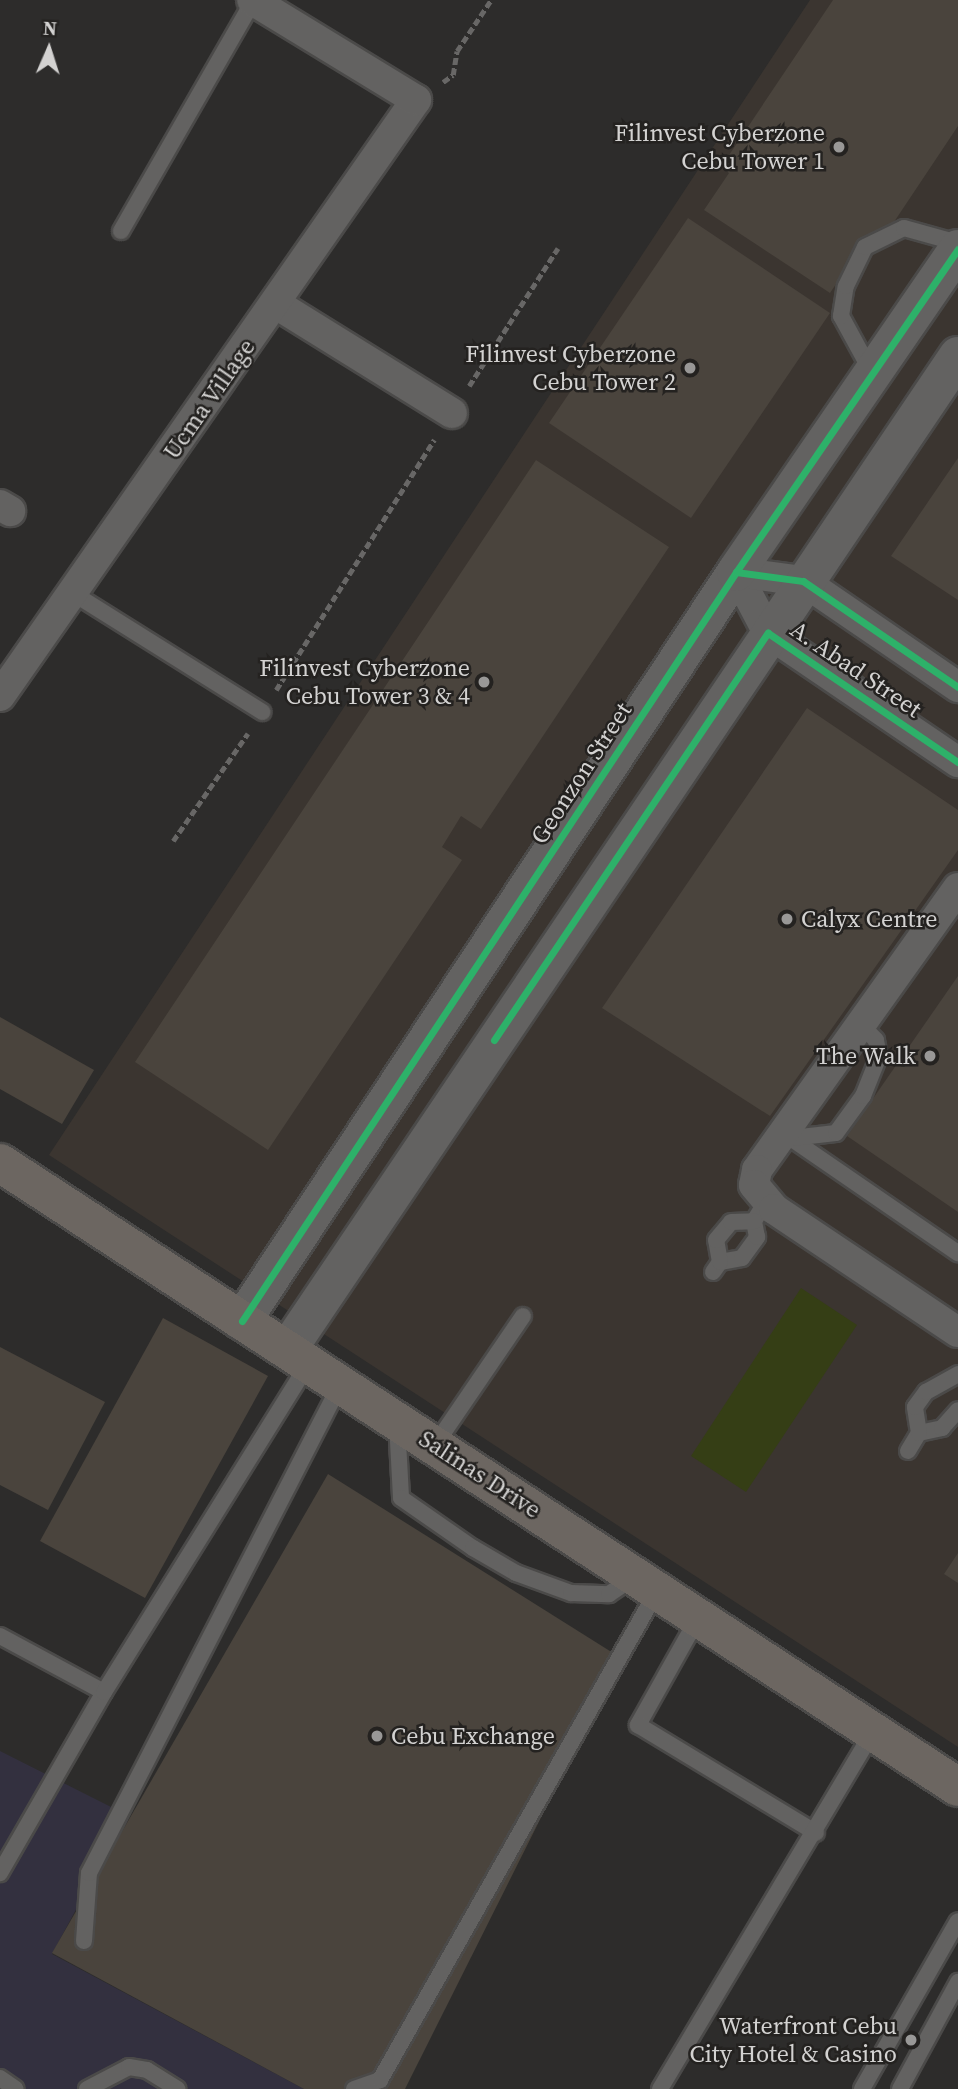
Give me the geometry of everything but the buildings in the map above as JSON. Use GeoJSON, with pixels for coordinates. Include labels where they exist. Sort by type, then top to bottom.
{"type":"FeatureCollection","features":[{"type":"Feature","properties":{"kind":"main road","name":"Salinas Drive"},"geometry":{"type":"LineString","coordinates":[[0,1163],[958,1787]]}},
{"type":"Feature","properties":{"kind":"street"},"geometry":{"type":"LineString","coordinates":[[252,0],[416,100]]}},
{"type":"Feature","properties":{"kind":"street","name":"Ucma Village"},"geometry":{"type":"LineString","coordinates":[[0,696],[416,100]]}},
{"type":"Feature","properties":{"kind":"street","name":"Geonzon Street"},"geometry":{"type":"LineString","coordinates":[[243,1321],[736,572],[958,249]]}},
{"type":"Feature","properties":{"kind":"street"},"geometry":{"type":"LineString","coordinates":[[276,304],[452,413]]}},
{"type":"Feature","properties":{"kind":"street"},"geometry":{"type":"LineString","coordinates":[[298,1356],[768,633],[958,356]]}},
{"type":"Feature","properties":{"kind":"street","name":"A. Abad Street"},"geometry":{"type":"LineString","coordinates":[[736,572],[803,581],[958,687]]}},
{"type":"Feature","properties":{"kind":"street","name":"A. Abad Street"},"geometry":{"type":"LineString","coordinates":[[736,572],[768,633],[958,762]]}},
{"type":"Feature","properties":{"kind":"street"},"geometry":{"type":"LineString","coordinates":[[958,888],[789,1137],[757,1170],[754,1185],[760,1211],[958,1332]]}},
{"type":"Feature","properties":{"kind":"lane"},"geometry":{"type":"LineString","coordinates":[[121,231],[252,0]]}},
{"type":"Feature","properties":{"kind":"lane"},"geometry":{"type":"LineString","coordinates":[[873,374],[841,316],[846,286],[866,247],[904,228],[958,243]]}},
{"type":"Feature","properties":{"kind":"lane"},"geometry":{"type":"LineString","coordinates":[[71,592],[262,712]]}},
{"type":"Feature","properties":{"kind":"lane"},"geometry":{"type":"LineString","coordinates":[[789,1137],[836,1133],[863,1096],[879,1056],[876,1040],[863,1027]]}},
{"type":"Feature","properties":{"kind":"lane"},"geometry":{"type":"LineString","coordinates":[[789,1137],[958,1252]]}},
{"type":"Feature","properties":{"kind":"lane"},"geometry":{"type":"LineString","coordinates":[[760,1211],[757,1237],[742,1258],[716,1267],[716,1240],[730,1222],[760,1211]]}},
{"type":"Feature","properties":{"kind":"lane"},"geometry":{"type":"LineString","coordinates":[[435,1445],[523,1316]]}},
{"type":"Feature","properties":{"kind":"lane"},"geometry":{"type":"LineString","coordinates":[[0,1873],[298,1356]]}},
{"type":"Feature","properties":{"kind":"lane"},"geometry":{"type":"LineString","coordinates":[[908,1451],[919,1433],[915,1407],[926,1392],[956,1376],[958,1404]]}},
{"type":"Feature","properties":{"kind":"lane"},"geometry":{"type":"LineString","coordinates":[[83,1941],[89,1874],[340,1385]]}},
{"type":"Feature","properties":{"kind":"lane"},"geometry":{"type":"LineString","coordinates":[[919,1433],[942,1428],[958,1410]]}},
{"type":"Feature","properties":{"kind":"lane"},"geometry":{"type":"LineString","coordinates":[[397,1421],[401,1498],[473,1548],[516,1573],[571,1593],[609,1594],[646,1584]]}},
{"type":"Feature","properties":{"kind":"lane"},"geometry":{"type":"LineString","coordinates":[[354,2089],[380,2080],[646,1584]]}},
{"type":"Feature","properties":{"kind":"lane"},"geometry":{"type":"LineString","coordinates":[[698,1618],[638,1725],[816,1833]]}},
{"type":"Feature","properties":{"kind":"lane"},"geometry":{"type":"LineString","coordinates":[[0,1636],[104,1692]]}},
{"type":"Feature","properties":{"kind":"lane"},"geometry":{"type":"LineString","coordinates":[[660,2089],[816,1833],[873,1732]]}},
{"type":"Feature","properties":{"kind":"lane"},"geometry":{"type":"LineString","coordinates":[[862,2089],[958,1921]]}},
{"type":"Feature","properties":{"kind":"lane"},"geometry":{"type":"LineString","coordinates":[[900,2089],[958,1982]]}},
{"type":"Feature","properties":{"kind":"lane"},"geometry":{"type":"LineString","coordinates":[[86,2089],[129,2067],[148,2070],[178,2089]]}},
{"type":"Feature","properties":{"kind":"lane"},"geometry":{"type":"LineString","coordinates":[[0,2078],[16,2089]]}},
{"type":"Feature","properties":{"kind":"path"},"geometry":{"type":"LineString","coordinates":[[416,100],[453,75],[457,51],[491,0]]}},
{"type":"Feature","properties":{"kind":"path"},"geometry":{"type":"LineString","coordinates":[[173,841],[262,712],[558,248]]}},
{"type":"Feature","properties":{"kind":"shaded area"},"geometry":{"type":"Polygon","coordinates":[[[810,0],[958,0],[958,1747],[49,1155],[810,0]]]}},
{"type":"Feature","properties":{"kind":"shaded area"},"geometry":{"type":"Polygon","coordinates":[[[0,1751],[127,1815],[52,1954],[304,2089],[0,2089],[0,1751]]]}},
{"type":"Feature","properties":{"kind":"green space"},"geometry":{"type":"Polygon","coordinates":[[[801,1288],[857,1325],[746,1492],[691,1456],[801,1288]]]}},
{"type":"Feature","properties":{"kind":"cycle path"},"geometry":{"type":"LineString","coordinates":[[242,1321],[736,572],[958,249]]}},
{"type":"Feature","properties":{"kind":"cycle path"},"geometry":{"type":"LineString","coordinates":[[736,572],[803,581],[958,687]]}},
{"type":"Feature","properties":{"kind":"cycle path"},"geometry":{"type":"LineString","coordinates":[[494,1040],[768,633],[958,762]]}},
{"type":"Feature","properties":{"kind":"place","name":"Filinvest Cyberzone Cebu Tower 1"},"geometry":{"type":"Point","coordinates":[839,147]}},
{"type":"Feature","properties":{"kind":"place","name":"Filinvest Cyberzone Cebu Tower 2"},"geometry":{"type":"Point","coordinates":[690,368]}},
{"type":"Feature","properties":{"kind":"place","name":"Filinvest Cyberzone Cebu Tower 3 & 4"},"geometry":{"type":"Point","coordinates":[484,682]}},
{"type":"Feature","properties":{"kind":"place","name":"Calyx Centre"},"geometry":{"type":"Point","coordinates":[787,919]}},
{"type":"Feature","properties":{"kind":"place","name":"The Walk"},"geometry":{"type":"Point","coordinates":[930,1056]}},
{"type":"Feature","properties":{"kind":"place","name":"Cebu Exchange"},"geometry":{"type":"Point","coordinates":[377,1736]}},
{"type":"Feature","properties":{"kind":"place","name":"Waterfront Cebu City Hotel & Casino"},"geometry":{"type":"Point","coordinates":[911,2040]}}]}
